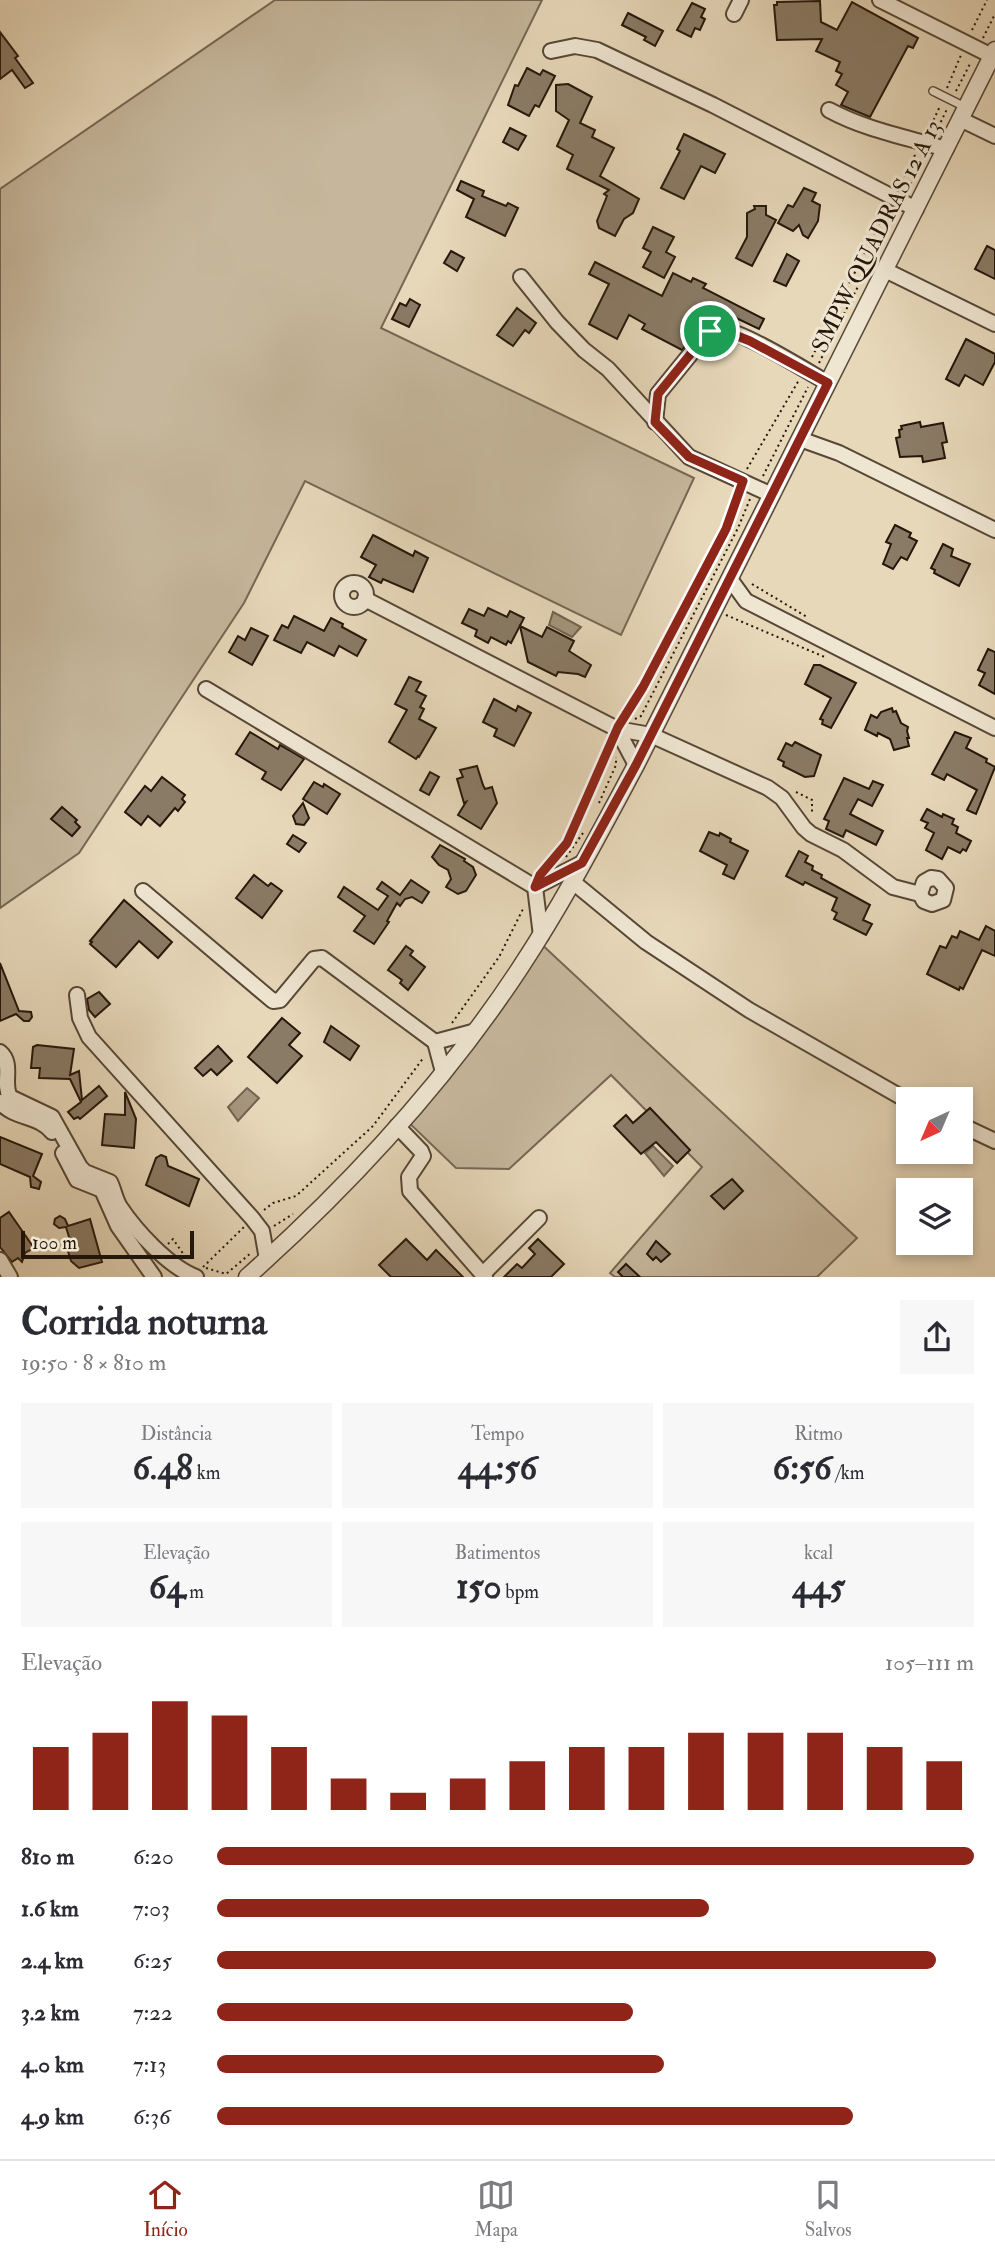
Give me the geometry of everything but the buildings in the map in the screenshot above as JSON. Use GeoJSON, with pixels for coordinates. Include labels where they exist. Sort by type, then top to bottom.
{"type":"FeatureCollection","features":[{"type":"Feature","properties":{"kind":"street"},"geometry":{"type":"LineString","coordinates":[[734,14],[741,0]]}},
{"type":"Feature","properties":{"kind":"street"},"geometry":{"type":"LineString","coordinates":[[880,0],[966,43],[994,53]]}},
{"type":"Feature","properties":{"kind":"street"},"geometry":{"type":"LineString","coordinates":[[551,51],[575,46],[597,50],[713,105],[916,209]]}},
{"type":"Feature","properties":{"kind":"street","name":"SMPW QUADRAS 12 A 13"},"geometry":{"type":"LineString","coordinates":[[258,1271],[350,1179],[443,1072],[476,1031],[541,936],[636,765],[994,53]]}},
{"type":"Feature","properties":{"kind":"street"},"geometry":{"type":"LineString","coordinates":[[830,110],[851,122],[946,149]]}},
{"type":"Feature","properties":{"kind":"street"},"geometry":{"type":"LineString","coordinates":[[963,113],[995,136]]}},
{"type":"Feature","properties":{"kind":"street"},"geometry":{"type":"LineString","coordinates":[[885,271],[995,324]]}},
{"type":"Feature","properties":{"kind":"street"},"geometry":{"type":"LineString","coordinates":[[521,277],[557,322],[584,350],[608,369],[689,457],[772,495]]}},
{"type":"Feature","properties":{"kind":"street"},"geometry":{"type":"LineString","coordinates":[[655,422],[658,394],[710,331],[720,329],[731,332],[828,383]]}},
{"type":"Feature","properties":{"kind":"street"},"geometry":{"type":"LineString","coordinates":[[800,439],[839,453],[995,530]]}},
{"type":"Feature","properties":{"kind":"street"},"geometry":{"type":"LineString","coordinates":[[730,579],[746,601],[995,728]]}},
{"type":"Feature","properties":{"kind":"street"},"geometry":{"type":"LineString","coordinates":[[365,599],[617,729],[651,735],[768,788],[782,798],[811,834],[844,850],[884,882],[920,894]]}},
{"type":"Feature","properties":{"kind":"street"},"geometry":{"type":"LineString","coordinates":[[716,604],[746,601]]}},
{"type":"Feature","properties":{"kind":"street"},"geometry":{"type":"LineString","coordinates":[[206,689],[535,887]]}},
{"type":"Feature","properties":{"kind":"street"},"geometry":{"type":"LineString","coordinates":[[617,729],[636,765]]}},
{"type":"Feature","properties":{"kind":"street"},"geometry":{"type":"LineString","coordinates":[[535,887],[582,863]]}},
{"type":"Feature","properties":{"kind":"street"},"geometry":{"type":"LineString","coordinates":[[573,882],[646,942],[749,1010],[896,1094]]}},
{"type":"Feature","properties":{"kind":"street"},"geometry":{"type":"LineString","coordinates":[[535,887],[541,936]]}},
{"type":"Feature","properties":{"kind":"street"},"geometry":{"type":"LineString","coordinates":[[143,891],[273,1001],[280,1000],[310,962],[317,957],[322,958],[435,1042],[443,1072]]}},
{"type":"Feature","properties":{"kind":"street"},"geometry":{"type":"LineString","coordinates":[[77,995],[80,1018],[89,1037],[262,1231],[291,1236]]}},
{"type":"Feature","properties":{"kind":"street"},"geometry":{"type":"LineString","coordinates":[[435,1042],[476,1031]]}},
{"type":"Feature","properties":{"kind":"street"},"geometry":{"type":"LineString","coordinates":[[0,1052],[7,1062],[6,1090],[10,1097],[52,1117],[80,1167],[85,1172],[110,1182],[122,1210],[159,1253],[192,1275]]}},
{"type":"Feature","properties":{"kind":"street"},"geometry":{"type":"LineString","coordinates":[[0,1102],[9,1110],[44,1123],[50,1129],[73,1175],[77,1180],[102,1190],[115,1220],[154,1277]]}},
{"type":"Feature","properties":{"kind":"street"},"geometry":{"type":"LineString","coordinates":[[397,1126],[421,1151],[423,1157],[409,1177],[410,1191],[484,1276],[538,1218]]}},
{"type":"Feature","properties":{"kind":"street"},"geometry":{"type":"LineString","coordinates":[[973,1131],[995,1141]]}},
{"type":"Feature","properties":{"kind":"street"},"geometry":{"type":"LineString","coordinates":[[258,1271],[262,1231]]}},
{"type":"Feature","properties":{"kind":"street"},"geometry":{"type":"LineString","coordinates":[[0,1260],[10,1277]]}},
{"type":"Feature","properties":{"kind":"lane"},"geometry":{"type":"LineString","coordinates":[[933,91],[944,96],[963,113]]}},
{"type":"Feature","properties":{"kind":"path"},"geometry":{"type":"LineString","coordinates":[[549,864],[567,843],[617,729],[643,687],[726,529],[745,474],[805,371],[922,142],[987,0]]}},
{"type":"Feature","properties":{"kind":"path"},"geometry":{"type":"LineString","coordinates":[[192,1275],[273,1203],[296,1196],[373,1126],[499,957],[523,910]]}},
{"type":"Feature","properties":{"kind":"shaded area"},"geometry":{"type":"Polygon","coordinates":[[[275,0],[542,0],[381,328],[694,478],[621,635],[305,481],[244,603],[79,853],[0,908],[0,189],[275,0]]]}},
{"type":"Feature","properties":{"kind":"shaded area"},"geometry":{"type":"Polygon","coordinates":[[[553,612],[581,627],[572,637],[549,625],[553,612]]]}},
{"type":"Feature","properties":{"kind":"shaded area"},"geometry":{"type":"Polygon","coordinates":[[[538,941],[857,1238],[817,1277],[615,1277],[610,1273],[702,1167],[611,1075],[509,1169],[456,1168],[404,1118],[538,941]]]}},
{"type":"Feature","properties":{"kind":"shaded area"},"geometry":{"type":"Polygon","coordinates":[[[247,1088],[259,1098],[238,1121],[228,1107],[247,1088]]]}},
{"type":"Feature","properties":{"kind":"shaded area"},"geometry":{"type":"Polygon","coordinates":[[[653,1146],[673,1166],[664,1176],[645,1153],[653,1146]]]}},
{"type":"Feature","properties":{"kind":"route"},"geometry":{"type":"LineString","coordinates":[[720,329],[731,332],[828,383],[636,765],[582,863],[535,887],[540,875],[567,843],[618,727],[643,687],[726,529],[743,481],[689,457],[655,422],[658,394],[710,331],[720,329]]}}]}
